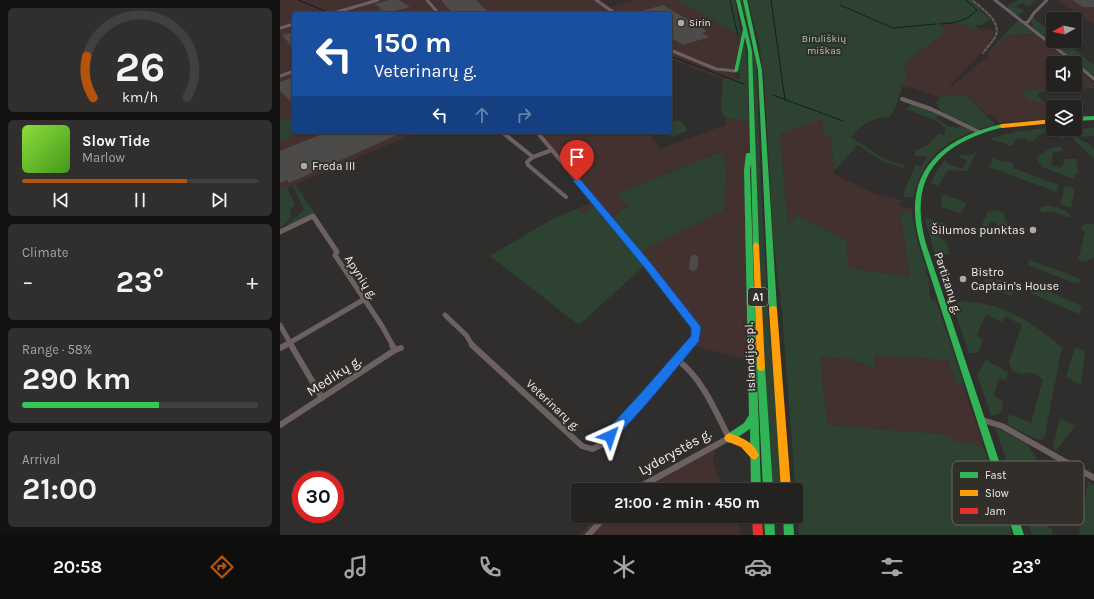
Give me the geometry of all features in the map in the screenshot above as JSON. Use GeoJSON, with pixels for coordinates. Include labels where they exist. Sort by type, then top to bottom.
{"type":"FeatureCollection","features":[{"type":"Feature","properties":{"kind":"main road","name":"A1"},"geometry":{"type":"LineString","coordinates":[[738,0],[745,27]]}},
{"type":"Feature","properties":{"kind":"main road","name":"Islandijos pl."},"geometry":{"type":"LineString","coordinates":[[745,0],[758,51],[770,282],[785,483]]}},
{"type":"Feature","properties":{"kind":"main road"},"geometry":{"type":"LineString","coordinates":[[736,71],[745,27]]}},
{"type":"Feature","properties":{"kind":"main road","name":"Islandijos pl."},"geometry":{"type":"LineString","coordinates":[[745,27],[750,51],[759,329],[768,483]]}},
{"type":"Feature","properties":{"kind":"main road"},"geometry":{"type":"LineString","coordinates":[[1082,119],[1094,118]]}},
{"type":"Feature","properties":{"kind":"main road","name":"Partizanų g."},"geometry":{"type":"LineString","coordinates":[[995,461],[933,275],[918,226],[917,211],[922,183],[930,166],[937,156],[957,142],[979,132],[1012,124],[1046,122]]}},
{"type":"Feature","properties":{"kind":"main road"},"geometry":{"type":"LineString","coordinates":[[753,127],[747,170],[756,483]]}},
{"type":"Feature","properties":{"kind":"main road"},"geometry":{"type":"LineString","coordinates":[[728,438],[747,426],[754,418]]}},
{"type":"Feature","properties":{"kind":"main road"},"geometry":{"type":"LineString","coordinates":[[728,438],[742,441],[748,445],[755,455]]}},
{"type":"Feature","properties":{"kind":"main road"},"geometry":{"type":"LineString","coordinates":[[757,523],[758,535]]}},
{"type":"Feature","properties":{"kind":"main road"},"geometry":{"type":"LineString","coordinates":[[769,523],[770,535]]}},
{"type":"Feature","properties":{"kind":"main road"},"geometry":{"type":"LineString","coordinates":[[788,523],[789,535]]}},
{"type":"Feature","properties":{"kind":"main road","name":"Partizanų g."},"geometry":{"type":"LineString","coordinates":[[1016,525],[1019,535]]}},
{"type":"Feature","properties":{"kind":"street"},"geometry":{"type":"LineString","coordinates":[[337,12],[378,0]]}},
{"type":"Feature","properties":{"kind":"street"},"geometry":{"type":"LineString","coordinates":[[427,0],[437,12]]}},
{"type":"Feature","properties":{"kind":"street"},"geometry":{"type":"LineString","coordinates":[[596,0],[613,12]]}},
{"type":"Feature","properties":{"kind":"street"},"geometry":{"type":"LineString","coordinates":[[995,0],[1066,56]]}},
{"type":"Feature","properties":{"kind":"street"},"geometry":{"type":"LineString","coordinates":[[1024,23],[1028,22],[1034,13],[1047,0]]}},
{"type":"Feature","properties":{"kind":"street"},"geometry":{"type":"LineString","coordinates":[[280,28],[292,25]]}},
{"type":"Feature","properties":{"kind":"street"},"geometry":{"type":"LineString","coordinates":[[672,51],[716,69],[736,71]]}},
{"type":"Feature","properties":{"kind":"street"},"geometry":{"type":"LineString","coordinates":[[1082,69],[1094,79]]}},
{"type":"Feature","properties":{"kind":"street"},"geometry":{"type":"LineString","coordinates":[[280,76],[292,73]]}},
{"type":"Feature","properties":{"kind":"street"},"geometry":{"type":"LineString","coordinates":[[902,99],[931,109],[979,132]]}},
{"type":"Feature","properties":{"kind":"street"},"geometry":{"type":"LineString","coordinates":[[504,134],[533,157]]}},
{"type":"Feature","properties":{"kind":"street","name":"Veterinarų g."},"geometry":{"type":"LineString","coordinates":[[445,315],[466,335],[470,343],[588,450],[596,449],[601,445],[678,360],[696,337],[696,327],[647,264],[539,134]]}},
{"type":"Feature","properties":{"kind":"street"},"geometry":{"type":"LineString","coordinates":[[552,150],[533,157],[527,162],[528,165],[566,197]]}},
{"type":"Feature","properties":{"kind":"street","name":"Apynių g."},"geometry":{"type":"LineString","coordinates":[[280,232],[313,216],[337,252],[335,255],[363,300],[398,349]]}},
{"type":"Feature","properties":{"kind":"street"},"geometry":{"type":"LineString","coordinates":[[280,348],[363,300]]}},
{"type":"Feature","properties":{"kind":"street"},"geometry":{"type":"LineString","coordinates":[[280,325],[322,398]]}},
{"type":"Feature","properties":{"kind":"street","name":"Medikų g."},"geometry":{"type":"LineString","coordinates":[[280,425],[398,349]]}},
{"type":"Feature","properties":{"kind":"street"},"geometry":{"type":"LineString","coordinates":[[678,360],[688,367],[703,389],[728,438]]}},
{"type":"Feature","properties":{"kind":"street"},"geometry":{"type":"LineString","coordinates":[[982,420],[1002,426],[1064,461]]}},
{"type":"Feature","properties":{"kind":"street","name":"Lyderystės g."},"geometry":{"type":"LineString","coordinates":[[647,483],[728,438]]}},
{"type":"Feature","properties":{"kind":"street"},"geometry":{"type":"LineString","coordinates":[[1084,472],[1094,478]]}},
{"type":"Feature","properties":{"kind":"street"},"geometry":{"type":"LineString","coordinates":[[588,535],[599,523]]}},
{"type":"Feature","properties":{"kind":"shaded area"},"geometry":{"type":"Polygon","coordinates":[[[280,0],[602,0],[611,7],[635,0],[678,0],[741,36],[735,65],[736,80],[723,79],[672,60],[672,12],[292,12],[292,134],[413,134],[280,191],[280,0]]]}},
{"type":"Feature","properties":{"kind":"shaded area"},"geometry":{"type":"Polygon","coordinates":[[[1056,0],[1094,0],[1094,24],[1082,16],[1082,12],[1075,12],[1056,0]]]}},
{"type":"Feature","properties":{"kind":"shaded area"},"geometry":{"type":"Polygon","coordinates":[[[954,22],[978,30],[983,28],[994,31],[993,37],[982,52],[948,87],[952,86],[989,56],[986,54],[1011,34],[1036,34],[1046,42],[1046,48],[1053,48],[1063,56],[1046,56],[1046,90],[1021,91],[1029,100],[1046,103],[1046,119],[1000,123],[991,115],[987,115],[964,94],[950,97],[944,94],[940,98],[911,87],[902,88],[899,84],[904,83],[903,65],[947,30],[936,24],[954,22]]]}},
{"type":"Feature","properties":{"kind":"shaded area"},"geometry":{"type":"Polygon","coordinates":[[[1082,73],[1094,83],[1094,85],[1088,85],[1090,87],[1082,87],[1082,73]]]}},
{"type":"Feature","properties":{"kind":"shaded area"},"geometry":{"type":"Polygon","coordinates":[[[726,118],[749,121],[749,203],[743,219],[746,225],[748,360],[692,345],[700,335],[699,324],[673,295],[650,263],[644,266],[594,206],[583,214],[577,209],[591,202],[536,134],[649,134],[660,149],[725,125],[726,118]],[[719,152],[617,194],[628,204],[612,217],[726,165],[719,152]]]}},
{"type":"Feature","properties":{"kind":"shaded area"},"geometry":{"type":"Polygon","coordinates":[[[823,119],[831,136],[834,174],[877,195],[902,200],[899,206],[912,208],[912,213],[905,211],[905,214],[900,212],[910,277],[847,268],[788,225],[780,135],[783,132],[823,119]]]}},
{"type":"Feature","properties":{"kind":"shaded area"},"geometry":{"type":"Polygon","coordinates":[[[819,348],[875,368],[873,355],[955,360],[985,451],[974,444],[958,442],[942,434],[828,425],[819,348]]]}},
{"type":"Feature","properties":{"kind":"shaded area"},"geometry":{"type":"Polygon","coordinates":[[[719,440],[713,458],[714,465],[721,483],[640,483],[719,440]]]}},
{"type":"Feature","properties":{"kind":"shaded area"},"geometry":{"type":"Polygon","coordinates":[[[590,523],[738,523],[741,535],[579,535],[590,523]]]}},
{"type":"Feature","properties":{"kind":"green space"},"geometry":{"type":"Polygon","coordinates":[[[678,0],[735,0],[741,36],[737,34],[678,0]]]}},
{"type":"Feature","properties":{"kind":"green space"},"geometry":{"type":"Polygon","coordinates":[[[740,0],[743,0],[756,55],[768,310],[781,483],[772,483],[747,29],[740,0]]]}},
{"type":"Feature","properties":{"kind":"green space","name":"Biruliškių miškas"},"geometry":{"type":"Polygon","coordinates":[[[748,0],[970,0],[991,20],[982,25],[976,25],[975,27],[979,28],[978,30],[954,22],[937,23],[947,30],[903,65],[907,74],[904,83],[900,84],[902,88],[894,111],[889,117],[868,122],[851,137],[884,159],[903,165],[906,169],[882,161],[858,145],[834,171],[831,136],[823,135],[823,119],[784,132],[780,135],[788,225],[797,215],[846,240],[848,268],[910,277],[900,212],[904,214],[904,211],[912,213],[917,240],[927,271],[925,271],[930,282],[928,282],[930,288],[929,296],[934,302],[935,298],[964,383],[957,385],[949,360],[874,355],[875,368],[851,359],[820,357],[828,425],[942,434],[958,442],[974,444],[985,451],[988,461],[952,461],[952,525],[1009,525],[1012,535],[799,535],[798,523],[803,523],[803,483],[795,483],[782,313],[773,239],[764,76],[759,44],[748,0]]]}},
{"type":"Feature","properties":{"kind":"green space"},"geometry":{"type":"Polygon","coordinates":[[[1019,0],[1036,0],[1028,7],[1028,5],[1021,3],[1015,7],[1024,10],[1017,16],[1008,8],[1008,5],[1019,0]]]}},
{"type":"Feature","properties":{"kind":"green space"},"geometry":{"type":"Polygon","coordinates":[[[1032,17],[1046,28],[1046,39],[1034,29],[1031,22],[1032,17]]]}},
{"type":"Feature","properties":{"kind":"green space"},"geometry":{"type":"Polygon","coordinates":[[[1018,20],[1034,34],[1011,34],[991,49],[1018,20]]]}},
{"type":"Feature","properties":{"kind":"green space"},"geometry":{"type":"Polygon","coordinates":[[[744,39],[747,56],[749,121],[726,118],[721,111],[723,79],[740,79],[738,66],[744,39]]]}},
{"type":"Feature","properties":{"kind":"green space"},"geometry":{"type":"Polygon","coordinates":[[[1057,48],[1072,48],[1094,65],[1094,78],[1082,68],[1082,56],[1067,56],[1057,48]]]}},
{"type":"Feature","properties":{"kind":"green space"},"geometry":{"type":"Polygon","coordinates":[[[1088,85],[1091,85],[1094,88],[1082,89],[1082,87],[1089,87],[1088,85]]]}},
{"type":"Feature","properties":{"kind":"green space"},"geometry":{"type":"Polygon","coordinates":[[[1046,89],[1046,91],[1039,92],[1037,95],[1045,103],[1029,100],[1020,91],[1046,89]]]}},
{"type":"Feature","properties":{"kind":"green space"},"geometry":{"type":"Polygon","coordinates":[[[944,94],[950,97],[964,94],[994,123],[994,125],[978,129],[944,113],[940,110],[936,103],[944,94]]]}},
{"type":"Feature","properties":{"kind":"green space"},"geometry":{"type":"Polygon","coordinates":[[[912,104],[941,114],[935,118],[950,127],[953,126],[956,128],[961,126],[973,131],[951,142],[934,155],[922,173],[917,184],[914,197],[904,197],[905,189],[916,165],[921,167],[927,156],[915,156],[915,151],[926,146],[939,134],[944,135],[946,130],[939,122],[906,109],[912,104]]]}},
{"type":"Feature","properties":{"kind":"green space"},"geometry":{"type":"Polygon","coordinates":[[[292,117],[292,134],[297,134],[280,141],[280,121],[292,117]]]}},
{"type":"Feature","properties":{"kind":"green space"},"geometry":{"type":"Polygon","coordinates":[[[680,120],[687,131],[671,137],[669,134],[672,134],[672,122],[680,120]]]}},
{"type":"Feature","properties":{"kind":"green space"},"geometry":{"type":"Polygon","coordinates":[[[1044,128],[1046,130],[1046,132],[1038,135],[1034,141],[1027,141],[1026,139],[1017,138],[1012,146],[991,138],[1015,132],[1044,128]]]}},
{"type":"Feature","properties":{"kind":"green space"},"geometry":{"type":"Polygon","coordinates":[[[1082,128],[1094,128],[1094,136],[1078,137],[1083,142],[1087,142],[1094,149],[1094,159],[1071,137],[1064,137],[1066,139],[1062,139],[1058,136],[1082,136],[1082,128]]]}},
{"type":"Feature","properties":{"kind":"green space"},"geometry":{"type":"Polygon","coordinates":[[[1060,146],[1063,150],[1053,153],[1051,165],[1061,168],[1066,159],[1076,159],[1079,175],[1076,174],[1074,179],[1042,167],[1036,157],[1049,149],[1060,146]]]}},
{"type":"Feature","properties":{"kind":"green space"},"geometry":{"type":"Polygon","coordinates":[[[720,152],[726,165],[724,210],[641,251],[612,217],[628,205],[617,194],[720,152]]]}},
{"type":"Feature","properties":{"kind":"green space"},"geometry":{"type":"Polygon","coordinates":[[[975,152],[967,171],[948,170],[938,186],[931,183],[937,170],[945,160],[947,161],[946,163],[962,169],[967,160],[960,157],[958,154],[971,156],[975,152]]]}},
{"type":"Feature","properties":{"kind":"green space"},"geometry":{"type":"Polygon","coordinates":[[[993,158],[1003,162],[1010,161],[1014,165],[1013,168],[1059,185],[1057,192],[989,167],[993,158]]]}},
{"type":"Feature","properties":{"kind":"green space"},"geometry":{"type":"Polygon","coordinates":[[[295,184],[315,214],[286,228],[289,223],[304,210],[293,185],[295,184]]]}},
{"type":"Feature","properties":{"kind":"green space"},"geometry":{"type":"Polygon","coordinates":[[[1065,186],[1075,189],[1071,208],[1060,204],[1065,186]]]}},
{"type":"Feature","properties":{"kind":"green space"},"geometry":{"type":"Polygon","coordinates":[[[287,187],[295,206],[290,209],[292,217],[280,229],[280,191],[287,187]]]}},
{"type":"Feature","properties":{"kind":"green space"},"geometry":{"type":"Polygon","coordinates":[[[944,194],[967,203],[961,214],[942,207],[941,199],[944,194]]]}},
{"type":"Feature","properties":{"kind":"green space"},"geometry":{"type":"Polygon","coordinates":[[[1048,205],[1065,210],[1072,217],[1050,211],[1043,213],[1040,211],[1040,208],[1048,205]]]}},
{"type":"Feature","properties":{"kind":"green space"},"geometry":{"type":"Polygon","coordinates":[[[594,206],[644,266],[579,325],[490,256],[554,218],[577,209],[583,214],[594,206]]]}},
{"type":"Feature","properties":{"kind":"green space"},"geometry":{"type":"Polygon","coordinates":[[[995,210],[1003,212],[1006,221],[1016,227],[1018,234],[1003,229],[992,221],[987,230],[982,231],[981,227],[987,213],[995,210]]]}},
{"type":"Feature","properties":{"kind":"green space"},"geometry":{"type":"Polygon","coordinates":[[[925,218],[947,224],[940,236],[941,239],[946,241],[950,254],[935,254],[925,218]]]}},
{"type":"Feature","properties":{"kind":"green space"},"geometry":{"type":"Polygon","coordinates":[[[1088,223],[1094,224],[1094,257],[1086,262],[1078,260],[1085,233],[1081,228],[1088,223]]]}},
{"type":"Feature","properties":{"kind":"green space"},"geometry":{"type":"Polygon","coordinates":[[[1030,260],[1076,277],[1082,282],[1077,284],[1030,266],[1028,263],[1030,260]]]}},
{"type":"Feature","properties":{"kind":"green space"},"geometry":{"type":"Polygon","coordinates":[[[988,279],[1001,280],[1013,292],[1011,297],[986,284],[984,281],[988,279]]]}},
{"type":"Feature","properties":{"kind":"green space"},"geometry":{"type":"Polygon","coordinates":[[[1031,283],[1082,306],[1079,314],[1032,294],[1028,285],[1031,283]]]}},
{"type":"Feature","properties":{"kind":"green space"},"geometry":{"type":"Polygon","coordinates":[[[960,301],[981,303],[1006,310],[1026,321],[1062,347],[1044,439],[1031,437],[1007,424],[1009,414],[1031,423],[1043,379],[1031,372],[1022,374],[1012,371],[1009,362],[1022,325],[1005,316],[1002,322],[986,314],[977,335],[983,339],[978,353],[969,353],[953,306],[960,301]]]}},
{"type":"Feature","properties":{"kind":"green space"},"geometry":{"type":"Polygon","coordinates":[[[1075,347],[1085,352],[1081,385],[1066,377],[1075,347]]]}},
{"type":"Feature","properties":{"kind":"green space"},"geometry":{"type":"Polygon","coordinates":[[[986,360],[1008,372],[1006,381],[999,378],[994,395],[1003,402],[1001,412],[997,415],[991,416],[977,375],[986,360]]]}},
{"type":"Feature","properties":{"kind":"green space"},"geometry":{"type":"Polygon","coordinates":[[[1060,418],[1075,426],[1056,451],[1053,447],[1060,418]]]}},
{"type":"Feature","properties":{"kind":"green space"},"geometry":{"type":"Polygon","coordinates":[[[995,427],[1027,444],[1036,458],[1035,461],[1007,461],[995,427]]]}},
{"type":"Feature","properties":{"kind":"green space"},"geometry":{"type":"Polygon","coordinates":[[[1088,482],[1094,485],[1094,535],[1079,535],[1081,525],[1084,525],[1084,506],[1088,482]]]}},
{"type":"Feature","properties":{"kind":"green space"},"geometry":{"type":"Polygon","coordinates":[[[1029,525],[1046,525],[1053,530],[1052,535],[1032,535],[1029,525]]]}},
{"type":"Feature","properties":{"kind":"building"},"geometry":{"type":"Polygon","coordinates":[[[389,0],[399,0],[410,7],[392,12],[382,12],[379,10],[382,9],[374,4],[389,0]]]}},
{"type":"Feature","properties":{"kind":"building"},"geometry":{"type":"Polygon","coordinates":[[[441,0],[476,0],[488,12],[451,12],[441,0]]]}},
{"type":"Feature","properties":{"kind":"building"},"geometry":{"type":"Polygon","coordinates":[[[1072,0],[1094,0],[1094,7],[1083,7],[1072,0]]]}},
{"type":"Feature","properties":{"kind":"building","name":"Sirin"},"geometry":{"type":"Polygon","coordinates":[[[663,5],[707,31],[702,33],[709,37],[683,45],[672,38],[672,12],[638,12],[663,5]]]}},
{"type":"Feature","properties":{"kind":"building"},"geometry":{"type":"Polygon","coordinates":[[[292,34],[292,47],[282,35],[292,34]]]}},
{"type":"Feature","properties":{"kind":"building"},"geometry":{"type":"Polygon","coordinates":[[[292,78],[292,102],[280,91],[280,82],[292,78]]]}},
{"type":"Feature","properties":{"kind":"building","name":"Freda III"},"geometry":{"type":"Polygon","coordinates":[[[322,134],[399,134],[289,183],[287,180],[280,183],[280,151],[322,134]]]}},
{"type":"Feature","properties":{"kind":"building"},"geometry":{"type":"Polygon","coordinates":[[[694,254],[698,257],[698,267],[693,271],[689,269],[690,257],[694,254]]]}},
{"type":"Feature","properties":{"kind":"waterway"},"geometry":{"type":"LineString","coordinates":[[298,0],[328,12]]}},
{"type":"Feature","properties":{"kind":"waterway"},"geometry":{"type":"LineString","coordinates":[[730,0],[738,36]]}},
{"type":"Feature","properties":{"kind":"waterway"},"geometry":{"type":"LineString","coordinates":[[771,0],[785,99]]}},
{"type":"Feature","properties":{"kind":"waterway"},"geometry":{"type":"LineString","coordinates":[[941,24],[960,21],[969,17],[977,10],[966,0]]}},
{"type":"Feature","properties":{"kind":"waterway"},"geometry":{"type":"LineString","coordinates":[[840,5],[893,28],[936,24]]}},
{"type":"Feature","properties":{"kind":"waterway"},"geometry":{"type":"LineString","coordinates":[[672,57],[744,84]]}},
{"type":"Feature","properties":{"kind":"waterway"},"geometry":{"type":"LineString","coordinates":[[773,95],[785,99]]}},
{"type":"Feature","properties":{"kind":"waterway"},"geometry":{"type":"LineString","coordinates":[[785,99],[843,121]]}},
{"type":"Feature","properties":{"kind":"railway"},"geometry":{"type":"LineString","coordinates":[[972,0],[985,11],[996,24],[996,35],[983,53]]}},
{"type":"Feature","properties":{"kind":"traffic: fast"},"geometry":{"type":"LineString","coordinates":[[738,0],[750,51],[756,245]]}},
{"type":"Feature","properties":{"kind":"traffic: fast"},"geometry":{"type":"LineString","coordinates":[[745,0],[760,70],[773,309]]}},
{"type":"Feature","properties":{"kind":"traffic: fast"},"geometry":{"type":"LineString","coordinates":[[736,71],[744,30]]}},
{"type":"Feature","properties":{"kind":"traffic: fast"},"geometry":{"type":"LineString","coordinates":[[1082,119],[1094,118]]}},
{"type":"Feature","properties":{"kind":"traffic: fast"},"geometry":{"type":"LineString","coordinates":[[995,461],[924,247],[919,230],[917,203],[923,180],[930,167],[939,156],[949,147],[961,140],[988,129],[1002,126]]}},
{"type":"Feature","properties":{"kind":"traffic: fast"},"geometry":{"type":"LineString","coordinates":[[749,154],[747,170],[756,483]]}},
{"type":"Feature","properties":{"kind":"traffic: fast"},"geometry":{"type":"LineString","coordinates":[[761,367],[768,483]]}},
{"type":"Feature","properties":{"kind":"traffic: fast"},"geometry":{"type":"LineString","coordinates":[[729,438],[747,426],[753,418]]}},
{"type":"Feature","properties":{"kind":"traffic: fast"},"geometry":{"type":"LineString","coordinates":[[769,523],[770,535]]}},
{"type":"Feature","properties":{"kind":"traffic: fast"},"geometry":{"type":"LineString","coordinates":[[788,523],[789,535]]}},
{"type":"Feature","properties":{"kind":"traffic: fast"},"geometry":{"type":"LineString","coordinates":[[1016,525],[1019,535]]}},
{"type":"Feature","properties":{"kind":"traffic: slow"},"geometry":{"type":"LineString","coordinates":[[1002,126],[1046,122]]}},
{"type":"Feature","properties":{"kind":"traffic: slow"},"geometry":{"type":"LineString","coordinates":[[756,245],[761,367]]}},
{"type":"Feature","properties":{"kind":"traffic: slow"},"geometry":{"type":"LineString","coordinates":[[773,309],[785,483]]}},
{"type":"Feature","properties":{"kind":"traffic: slow"},"geometry":{"type":"LineString","coordinates":[[729,438],[744,443],[754,455]]}},
{"type":"Feature","properties":{"kind":"traffic: jam"},"geometry":{"type":"LineString","coordinates":[[757,523],[758,535]]}},
{"type":"Feature","properties":{"kind":"place","name":"Sirin"},"geometry":{"type":"Point","coordinates":[681,23]}},
{"type":"Feature","properties":{"kind":"place","name":"Freda III"},"geometry":{"type":"Point","coordinates":[304,166]}},
{"type":"Feature","properties":{"kind":"place","name":"Šilumos punktas"},"geometry":{"type":"Point","coordinates":[1033,230]}},
{"type":"Feature","properties":{"kind":"place","name":"Bistro Captain's House"},"geometry":{"type":"Point","coordinates":[963,279]}},
{"type":"Feature","properties":{"kind":"route"},"geometry":{"type":"LineString","coordinates":[[577,181],[647,264],[696,327],[696,337],[610,436]]}}]}
